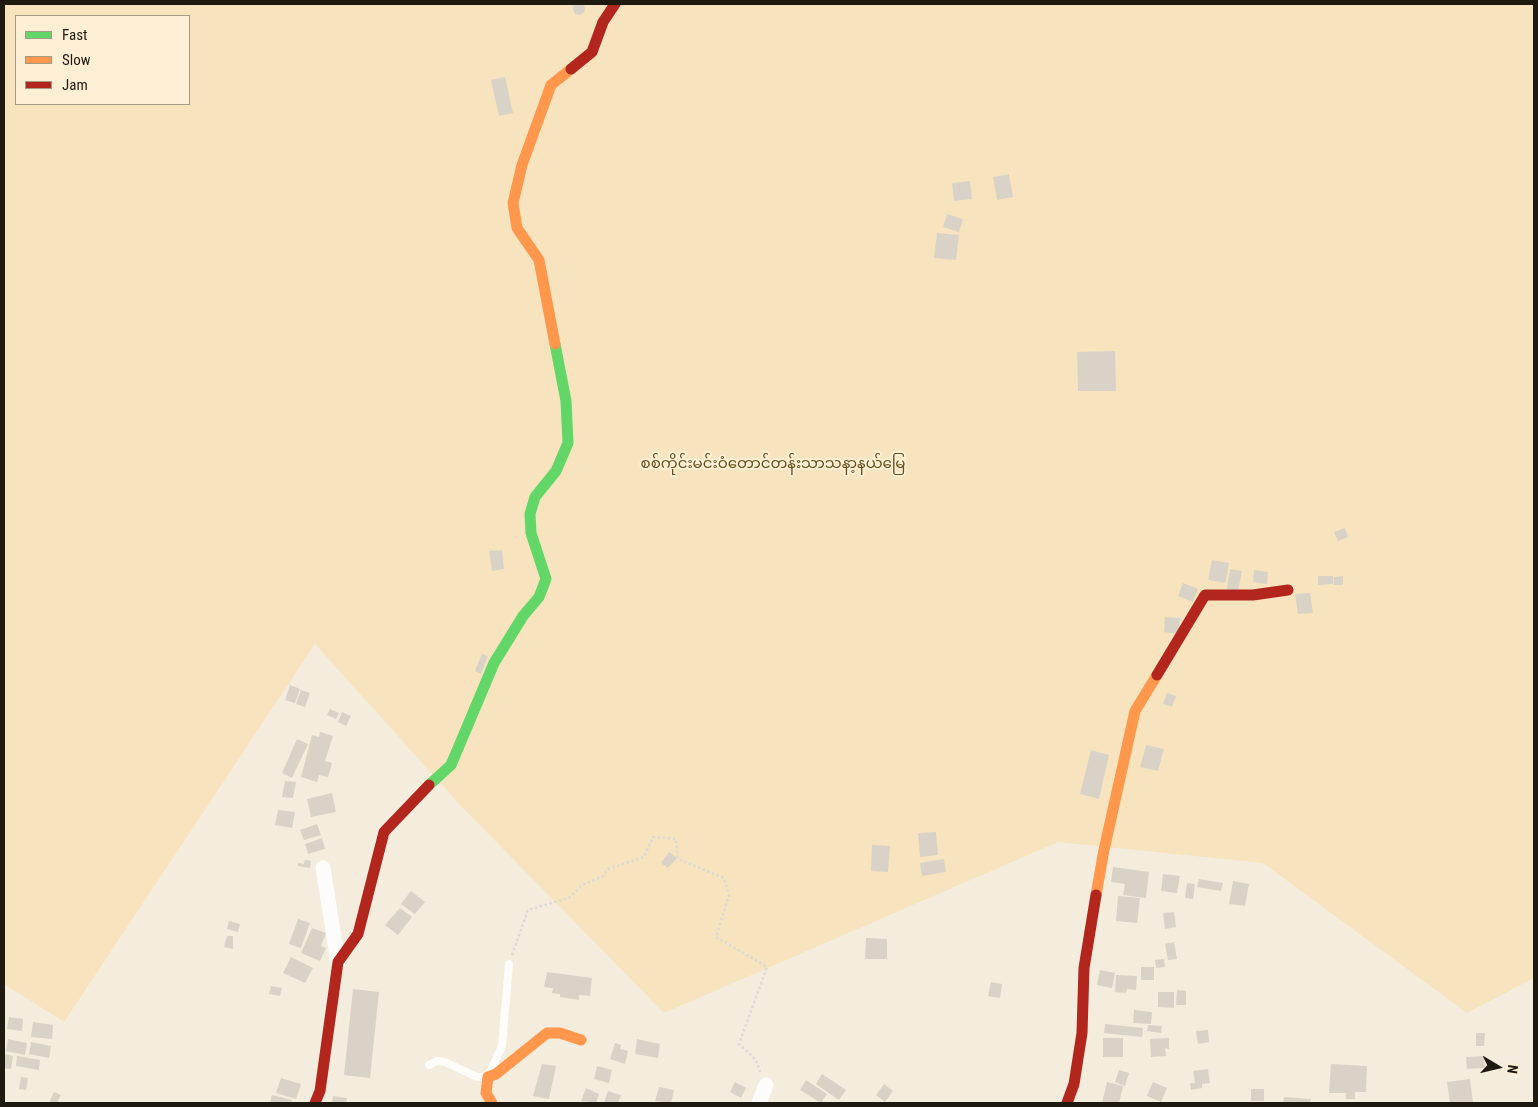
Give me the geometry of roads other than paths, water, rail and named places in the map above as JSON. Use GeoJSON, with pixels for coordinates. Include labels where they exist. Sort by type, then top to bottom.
{"type":"FeatureCollection","features":[{"type":"Feature","properties":{"kind":"street"},"geometry":{"type":"LineString","coordinates":[[338,962],[358,934],[384,832],[409,804],[451,764],[494,663],[524,616],[539,597],[546,579],[531,533],[530,514],[535,497],[556,471],[568,443],[566,401],[539,260],[517,228],[513,203],[522,165],[551,85],[592,52],[603,22],[615,4]]}},
{"type":"Feature","properties":{"kind":"street"},"geometry":{"type":"LineString","coordinates":[[1068,1103],[1074,1084],[1082,1033],[1084,968],[1104,850],[1135,711],[1205,595],[1253,594],[1288,590]]}},
{"type":"Feature","properties":{"kind":"street"},"geometry":{"type":"LineString","coordinates":[[315,1103],[320,1091],[338,962],[323,868]]}},
{"type":"Feature","properties":{"kind":"street"},"geometry":{"type":"LineString","coordinates":[[492,1103],[486,1093],[488,1077],[496,1074],[547,1033],[560,1033],[581,1040]]}},
{"type":"Feature","properties":{"kind":"street"},"geometry":{"type":"LineString","coordinates":[[759,1103],[766,1085]]}},
{"type":"Feature","properties":{"kind":"lane"},"geometry":{"type":"LineString","coordinates":[[430,1065],[437,1060],[476,1077],[488,1077],[502,1046],[509,964]]}},
{"type":"Feature","properties":{"kind":"park label","name":"စစ်ကိုင်းမင်းဝံတောင်တန်းသာသနာ့နယ်မြေ"},"geometry":{"type":"Point","coordinates":[773,464]}}]}
